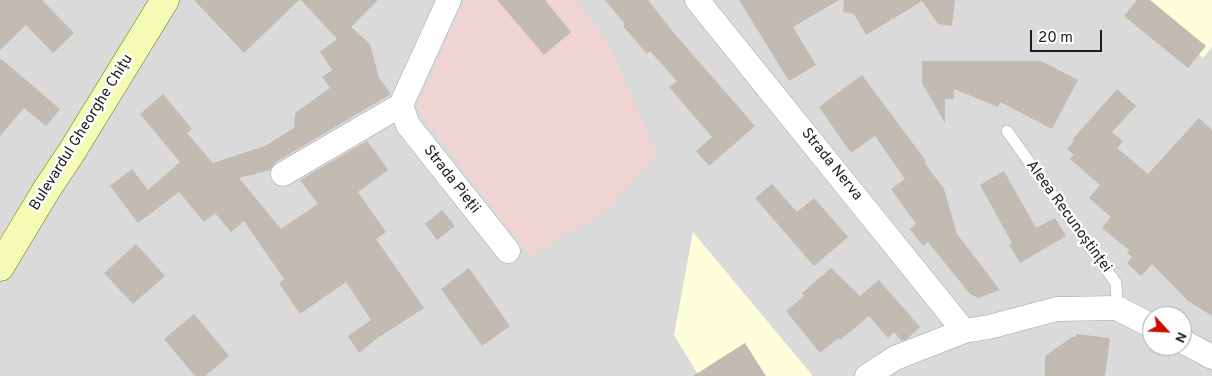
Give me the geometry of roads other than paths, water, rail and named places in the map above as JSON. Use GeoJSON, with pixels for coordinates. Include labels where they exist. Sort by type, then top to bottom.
{"type":"FeatureCollection","features":[{"type":"Feature","properties":{"kind":"main road","name":"Bulevardul Gheorghe Chițu"},"geometry":{"type":"LineString","coordinates":[[0,267],[165,0]]}},
{"type":"Feature","properties":{"kind":"street"},"geometry":{"type":"LineString","coordinates":[[283,174],[401,105],[450,0]]}},
{"type":"Feature","properties":{"kind":"street","name":"Strada Nerva"},"geometry":{"type":"LineString","coordinates":[[697,0],[964,331]]}},
{"type":"Feature","properties":{"kind":"street","name":"Strada Pieții"},"geometry":{"type":"LineString","coordinates":[[401,105],[408,125],[508,251]]}},
{"type":"Feature","properties":{"kind":"street"},"geometry":{"type":"LineString","coordinates":[[867,376],[895,358],[964,331],[989,327],[1057,309],[1117,308],[1142,321]]}},
{"type":"Feature","properties":{"kind":"street"},"geometry":{"type":"LineString","coordinates":[[1192,346],[1212,357]]}},
{"type":"Feature","properties":{"kind":"lane","name":"Aleea Recunoștinței"},"geometry":{"type":"LineString","coordinates":[[1006,131],[1116,283],[1117,308]]}}]}
